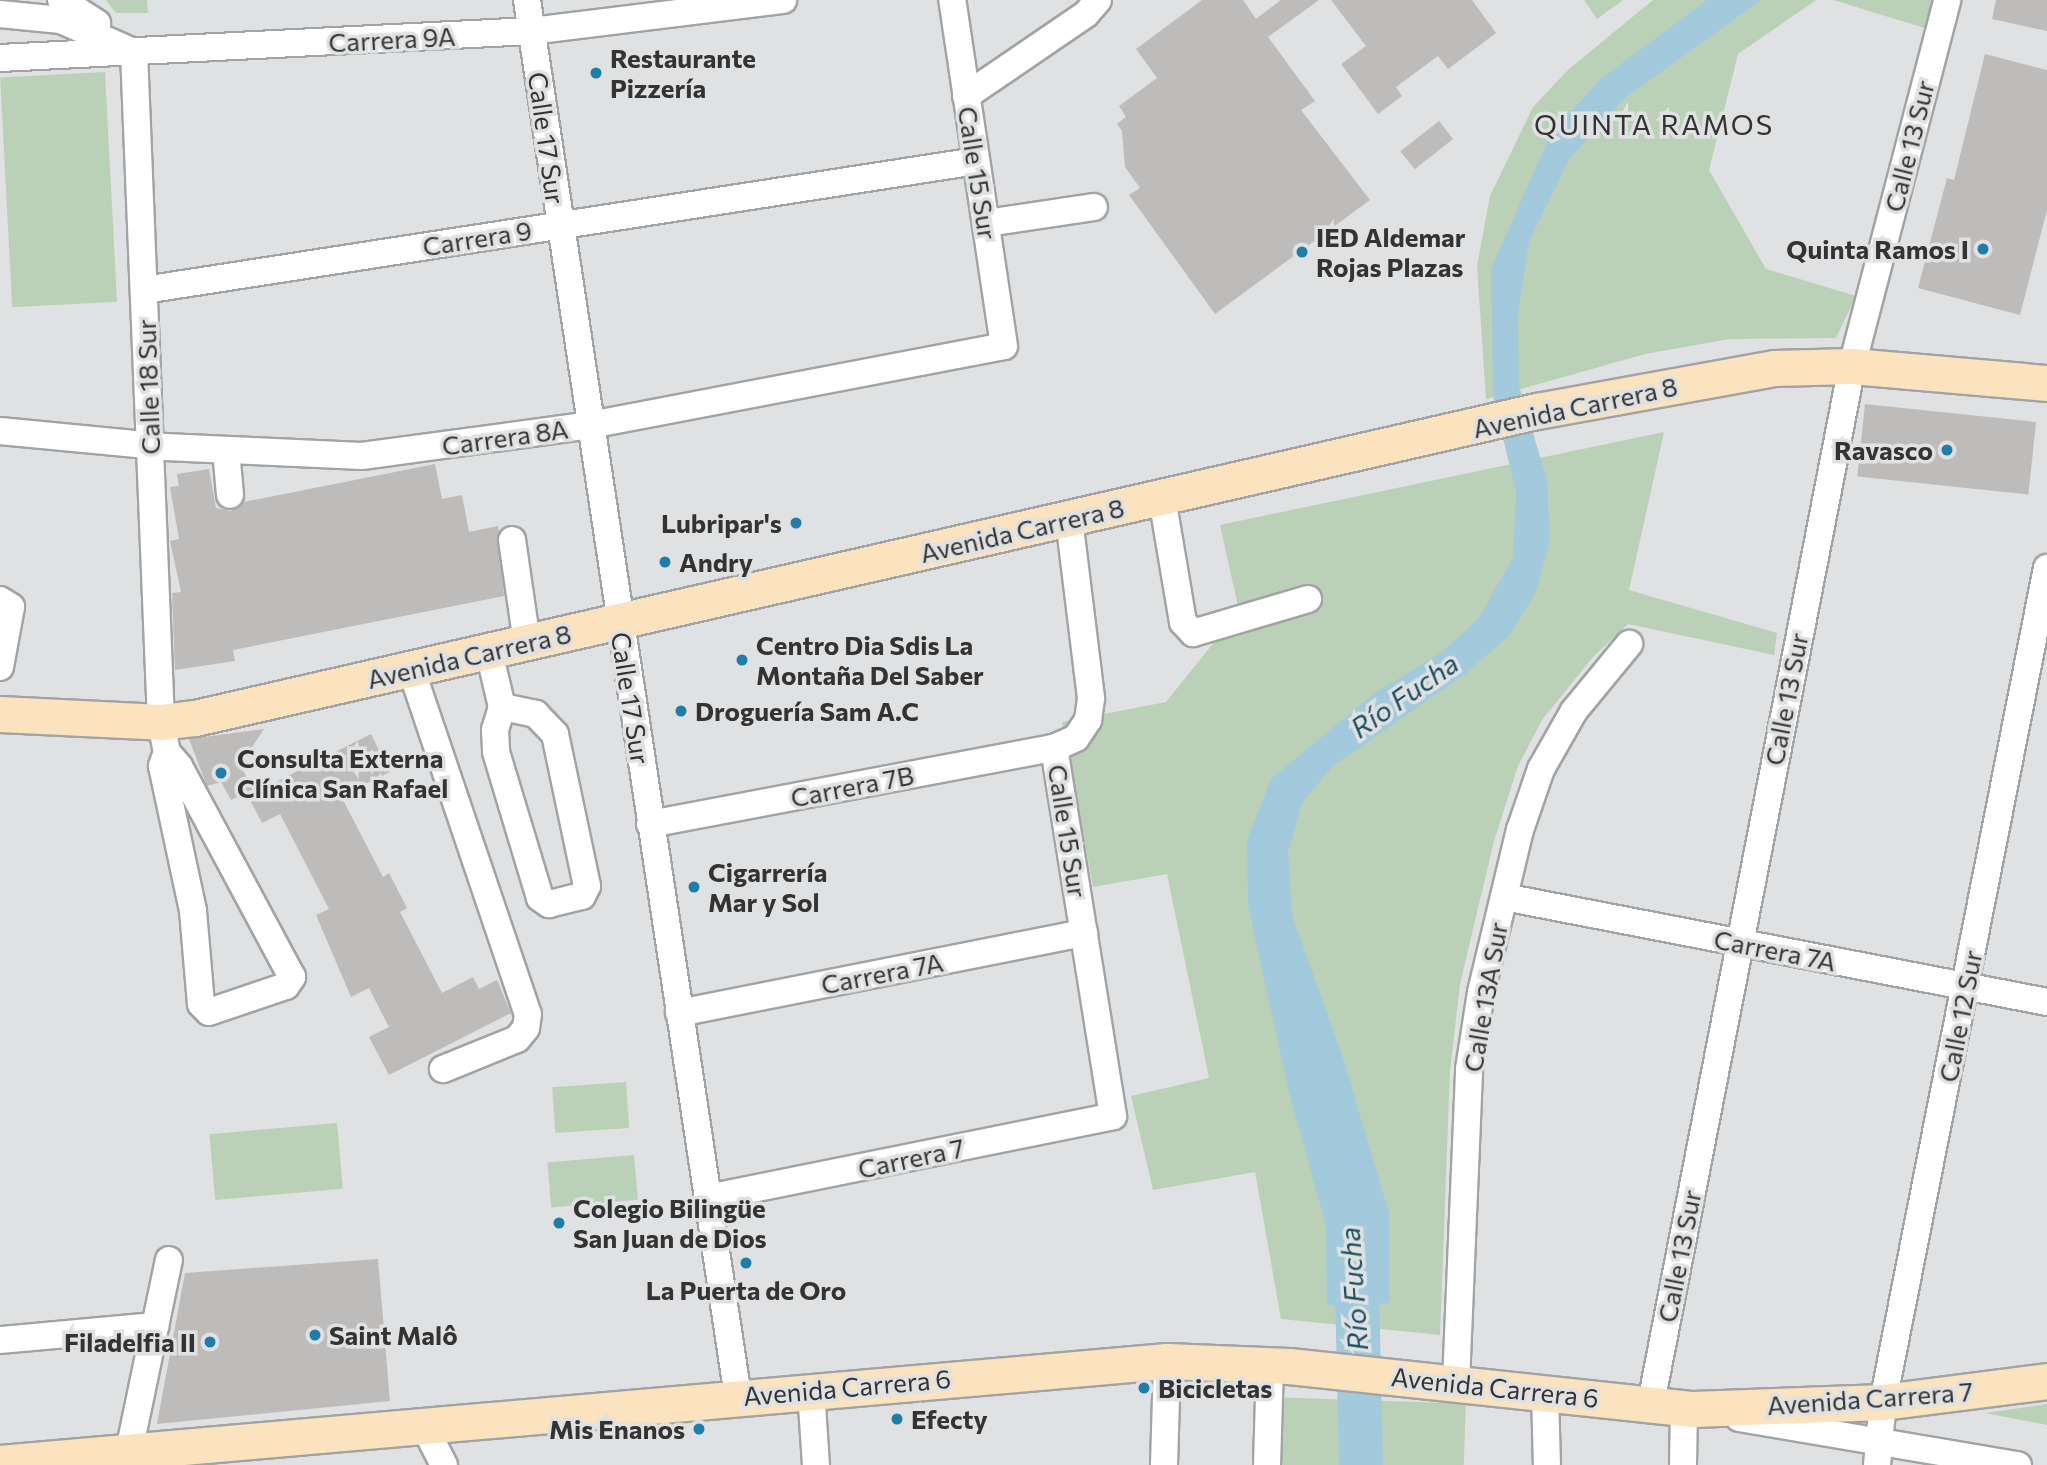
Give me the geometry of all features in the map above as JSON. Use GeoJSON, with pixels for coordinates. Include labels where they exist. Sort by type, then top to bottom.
{"type":"FeatureCollection","features":[{"type":"Feature","properties":{"kind":"main road","name":"Avenida Carrera 8"},"geometry":{"type":"LineString","coordinates":[[0,714],[164,737],[411,669],[1538,411],[1774,368],[1852,366],[2047,383]]}},
{"type":"Feature","properties":{"kind":"main road","name":"Avenida Carrera 6"},"geometry":{"type":"LineString","coordinates":[[0,1463],[131,1458],[423,1424],[1167,1361],[1270,1365],[1545,1391],[1676,1407]]}},
{"type":"Feature","properties":{"kind":"main road","name":"Avenida Carrera 7"},"geometry":{"type":"LineString","coordinates":[[1676,1407],[1883,1402],[2047,1381]]}},
{"type":"Feature","properties":{"kind":"street"},"geometry":{"type":"LineString","coordinates":[[61,0],[134,52]]}},
{"type":"Feature","properties":{"kind":"street","name":"Calle 17 Sur"},"geometry":{"type":"LineString","coordinates":[[527,0],[738,1396]]}},
{"type":"Feature","properties":{"kind":"street","name":"Carrera 9A"},"geometry":{"type":"LineString","coordinates":[[0,58],[531,32],[783,0]]}},
{"type":"Feature","properties":{"kind":"street","name":"Calle 15 Sur"},"geometry":{"type":"LineString","coordinates":[[952,0],[1003,346]]}},
{"type":"Feature","properties":{"kind":"street"},"geometry":{"type":"LineString","coordinates":[[966,96],[1086,14],[1098,0]]}},
{"type":"Feature","properties":{"kind":"street","name":"Calle 13 Sur"},"geometry":{"type":"LineString","coordinates":[[1683,1465],[1676,1407],[1737,943],[1852,366],[1947,0]]}},
{"type":"Feature","properties":{"kind":"street"},"geometry":{"type":"LineString","coordinates":[[0,14],[61,20],[134,52]]}},
{"type":"Feature","properties":{"kind":"street","name":"Calle 18 Sur"},"geometry":{"type":"LineString","coordinates":[[134,52],[164,737],[162,766],[194,911],[201,1004],[206,1011],[214,1011],[286,986],[292,977],[164,737]]}},
{"type":"Feature","properties":{"kind":"street","name":"Carrera 9"},"geometry":{"type":"LineString","coordinates":[[144,290],[976,161]]}},
{"type":"Feature","properties":{"kind":"street"},"geometry":{"type":"LineString","coordinates":[[986,223],[1094,206]]}},
{"type":"Feature","properties":{"kind":"street","name":"Carrera 8A"},"geometry":{"type":"LineString","coordinates":[[0,431],[150,446],[362,456],[590,425],[1003,346]]}},
{"type":"Feature","properties":{"kind":"street"},"geometry":{"type":"LineString","coordinates":[[226,450],[230,495]]}},
{"type":"Feature","properties":{"kind":"street"},"geometry":{"type":"LineString","coordinates":[[1162,498],[1183,622],[1193,633],[1308,599]]}},
{"type":"Feature","properties":{"kind":"street","name":"Calle 15 Sur"},"geometry":{"type":"LineString","coordinates":[[1069,520],[1091,698],[1088,720],[1076,738],[1054,748],[1113,1116]]}},
{"type":"Feature","properties":{"kind":"street"},"geometry":{"type":"LineString","coordinates":[[513,540],[527,643]]}},
{"type":"Feature","properties":{"kind":"street","name":"Calle 12 Sur"},"geometry":{"type":"LineString","coordinates":[[1877,1453],[1883,1402],[2047,568]]}},
{"type":"Feature","properties":{"kind":"street"},"geometry":{"type":"LineString","coordinates":[[0,600],[11,607],[0,667]]}},
{"type":"Feature","properties":{"kind":"street","name":"Calle 13A Sur"},"geometry":{"type":"LineString","coordinates":[[1456,1383],[1469,1069],[1481,992],[1504,897],[1541,769],[1574,711],[1629,644]]}},
{"type":"Feature","properties":{"kind":"street"},"geometry":{"type":"LineString","coordinates":[[488,652],[502,708],[495,730],[496,751],[540,898],[549,904],[582,896],[587,886],[555,733],[536,713],[502,708]]}},
{"type":"Feature","properties":{"kind":"street"},"geometry":{"type":"LineString","coordinates":[[411,669],[528,1014],[526,1028],[517,1039],[443,1069]]}},
{"type":"Feature","properties":{"kind":"street","name":"Carrera 7B"},"geometry":{"type":"LineString","coordinates":[[650,824],[1054,748]]}},
{"type":"Feature","properties":{"kind":"street","name":"Carrera 7A"},"geometry":{"type":"LineString","coordinates":[[1504,897],[2047,1002]]}},
{"type":"Feature","properties":{"kind":"street","name":"Carrera 7A"},"geometry":{"type":"LineString","coordinates":[[679,1013],[1084,933]]}},
{"type":"Feature","properties":{"kind":"street","name":"Carrera 7"},"geometry":{"type":"LineString","coordinates":[[708,1198],[1113,1116]]}},
{"type":"Feature","properties":{"kind":"street"},"geometry":{"type":"LineString","coordinates":[[131,1458],[169,1260]]}},
{"type":"Feature","properties":{"kind":"street"},"geometry":{"type":"LineString","coordinates":[[0,1340],[155,1326]]}},
{"type":"Feature","properties":{"kind":"street"},"geometry":{"type":"LineString","coordinates":[[1164,1465],[1167,1361]]}},
{"type":"Feature","properties":{"kind":"street"},"geometry":{"type":"LineString","coordinates":[[1267,1465],[1270,1365]]}},
{"type":"Feature","properties":{"kind":"street"},"geometry":{"type":"LineString","coordinates":[[811,1390],[816,1465]]}},
{"type":"Feature","properties":{"kind":"street"},"geometry":{"type":"LineString","coordinates":[[1545,1391],[1547,1465]]}},
{"type":"Feature","properties":{"kind":"street"},"geometry":{"type":"LineString","coordinates":[[1676,1407],[1877,1453],[2018,1465]]}},
{"type":"Feature","properties":{"kind":"street"},"geometry":{"type":"LineString","coordinates":[[423,1424],[444,1465]]}},
{"type":"Feature","properties":{"kind":"green space"},"geometry":{"type":"Polygon","coordinates":[[[106,0],[147,0],[148,13],[116,13],[106,0]]]}},
{"type":"Feature","properties":{"kind":"green space"},"geometry":{"type":"Polygon","coordinates":[[[1584,0],[1623,0],[1597,19],[1584,0]]]}},
{"type":"Feature","properties":{"kind":"green space"},"geometry":{"type":"Polygon","coordinates":[[[1653,0],[1816,0],[1738,54],[1709,170],[1766,269],[1856,296],[1836,338],[1730,339],[1645,354],[1486,399],[1477,266],[1490,196],[1533,107],[1569,69],[1653,0]]]}},
{"type":"Feature","properties":{"kind":"green space"},"geometry":{"type":"Polygon","coordinates":[[[1833,0],[1937,0],[1931,30],[1833,0]]]}},
{"type":"Feature","properties":{"kind":"green space"},"geometry":{"type":"Polygon","coordinates":[[[105,72],[117,302],[12,307],[0,77],[105,72]]]}},
{"type":"Feature","properties":{"kind":"green space"},"geometry":{"type":"Polygon","coordinates":[[[1664,432],[1629,590],[1777,633],[1774,655],[1628,624],[1593,657],[1542,720],[1518,766],[1494,841],[1460,984],[1450,1071],[1440,1335],[1281,1319],[1255,1172],[1153,1190],[1131,1096],[1209,1078],[1167,874],[1093,887],[1062,722],[1166,702],[1239,611],[1220,525],[1664,432]]]}},
{"type":"Feature","properties":{"kind":"green space"},"geometry":{"type":"Polygon","coordinates":[[[626,1082],[629,1128],[555,1133],[552,1087],[626,1082]]]}},
{"type":"Feature","properties":{"kind":"green space"},"geometry":{"type":"Polygon","coordinates":[[[337,1123],[343,1189],[215,1200],[209,1134],[337,1123]]]}},
{"type":"Feature","properties":{"kind":"green space"},"geometry":{"type":"Polygon","coordinates":[[[634,1155],[638,1200],[551,1207],[547,1163],[634,1155]]]}},
{"type":"Feature","properties":{"kind":"green space"},"geometry":{"type":"Polygon","coordinates":[[[1270,1397],[1466,1404],[1464,1465],[1268,1465],[1270,1397]]]}},
{"type":"Feature","properties":{"kind":"green space"},"geometry":{"type":"Polygon","coordinates":[[[2047,1404],[2047,1425],[1985,1413],[2047,1404]]]}},
{"type":"Feature","properties":{"kind":"water"},"geometry":{"type":"Polygon","coordinates":[[[1707,0],[1761,0],[1625,98],[1570,158],[1529,242],[1518,314],[1519,386],[1547,480],[1550,540],[1536,592],[1509,636],[1464,675],[1333,766],[1302,803],[1288,852],[1292,915],[1343,1058],[1389,1213],[1389,1303],[1327,1305],[1326,1226],[1289,1092],[1248,906],[1247,840],[1271,779],[1375,693],[1441,653],[1479,618],[1513,557],[1516,492],[1493,396],[1491,269],[1551,133],[1602,78],[1707,0]]]}},
{"type":"Feature","properties":{"kind":"building"},"geometry":{"type":"Polygon","coordinates":[[[1202,0],[1243,0],[1256,19],[1281,0],[1319,0],[1268,37],[1315,101],[1301,110],[1370,200],[1215,314],[1129,195],[1140,188],[1125,167],[1122,131],[1117,124],[1126,117],[1119,106],[1157,78],[1136,49],[1202,0]]]}},
{"type":"Feature","properties":{"kind":"building"},"geometry":{"type":"Polygon","coordinates":[[[1331,0],[1472,0],[1496,33],[1448,69],[1438,56],[1396,87],[1402,96],[1378,114],[1341,64],[1366,46],[1331,0]]]}},
{"type":"Feature","properties":{"kind":"building"},"geometry":{"type":"Polygon","coordinates":[[[1996,0],[2047,0],[2047,31],[1992,19],[1996,0]]]}},
{"type":"Feature","properties":{"kind":"building"},"geometry":{"type":"Polygon","coordinates":[[[1985,54],[2047,70],[2047,210],[2020,315],[1918,288],[1947,178],[1954,180],[1985,54]]]}},
{"type":"Feature","properties":{"kind":"building"},"geometry":{"type":"Polygon","coordinates":[[[1439,121],[1453,139],[1415,169],[1400,151],[1439,121]]]}},
{"type":"Feature","properties":{"kind":"building","name":"Ravasco"},"geometry":{"type":"Polygon","coordinates":[[[1865,404],[2036,422],[2028,495],[1857,477],[1865,404]]]}},
{"type":"Feature","properties":{"kind":"building"},"geometry":{"type":"Polygon","coordinates":[[[435,464],[442,499],[462,495],[469,532],[498,526],[504,596],[233,650],[235,661],[175,670],[172,593],[181,592],[170,541],[179,539],[170,487],[179,486],[177,474],[209,469],[216,508],[231,511],[244,502],[435,464]]]}},
{"type":"Feature","properties":{"kind":"building","name":"Consulta Externa Clínica San Rafael"},"geometry":{"type":"Polygon","coordinates":[[[264,729],[240,765],[253,789],[231,800],[221,782],[207,786],[189,739],[264,729]]]}},
{"type":"Feature","properties":{"kind":"building"},"geometry":{"type":"Polygon","coordinates":[[[371,734],[390,772],[341,796],[383,877],[389,873],[407,908],[400,912],[442,993],[473,977],[479,989],[497,980],[511,1013],[389,1075],[369,1037],[389,1027],[369,988],[351,997],[316,915],[329,909],[280,814],[262,823],[248,796],[371,734]]]}},
{"type":"Feature","properties":{"kind":"building","name":"Saint Malô"},"geometry":{"type":"Polygon","coordinates":[[[378,1259],[390,1401],[157,1424],[185,1273],[378,1259]]]}},
{"type":"Feature","properties":{"kind":"waterway","name":"Río Fucha"},"geometry":{"type":"LineString","coordinates":[[1356,1246],[1361,1465]]}},
{"type":"Feature","properties":{"kind":"place","name":"Restaurante Pizzería"},"geometry":{"type":"Point","coordinates":[596,73]}},
{"type":"Feature","properties":{"kind":"place","name":"Quinta Ramos I"},"geometry":{"type":"Point","coordinates":[1983,249]}},
{"type":"Feature","properties":{"kind":"place","name":"IED Aldemar Rojas Plazas"},"geometry":{"type":"Point","coordinates":[1302,252]}},
{"type":"Feature","properties":{"kind":"place","name":"Ravasco"},"geometry":{"type":"Point","coordinates":[1947,450]}},
{"type":"Feature","properties":{"kind":"place","name":"Lubripar's"},"geometry":{"type":"Point","coordinates":[796,523]}},
{"type":"Feature","properties":{"kind":"place","name":"Andry"},"geometry":{"type":"Point","coordinates":[665,562]}},
{"type":"Feature","properties":{"kind":"place","name":"Centro Dia Sdis La Montaña Del Saber"},"geometry":{"type":"Point","coordinates":[742,660]}},
{"type":"Feature","properties":{"kind":"place","name":"Droguería Sam A.C"},"geometry":{"type":"Point","coordinates":[681,711]}},
{"type":"Feature","properties":{"kind":"place","name":"Consulta Externa Clínica San Rafael"},"geometry":{"type":"Point","coordinates":[221,773]}},
{"type":"Feature","properties":{"kind":"place","name":"Cigarrería Mar y Sol"},"geometry":{"type":"Point","coordinates":[694,887]}},
{"type":"Feature","properties":{"kind":"place","name":"Colegio Bilingüe San Juan de Dios"},"geometry":{"type":"Point","coordinates":[559,1223]}},
{"type":"Feature","properties":{"kind":"place","name":"La Puerta de Oro"},"geometry":{"type":"Point","coordinates":[746,1263]}},
{"type":"Feature","properties":{"kind":"place","name":"Saint Malô"},"geometry":{"type":"Point","coordinates":[315,1335]}},
{"type":"Feature","properties":{"kind":"place","name":"Filadelfia II"},"geometry":{"type":"Point","coordinates":[210,1342]}},
{"type":"Feature","properties":{"kind":"place","name":"Bicicletas"},"geometry":{"type":"Point","coordinates":[1144,1388]}},
{"type":"Feature","properties":{"kind":"place","name":"Efecty"},"geometry":{"type":"Point","coordinates":[897,1419]}},
{"type":"Feature","properties":{"kind":"place","name":"Mis Enanos"},"geometry":{"type":"Point","coordinates":[699,1429]}},
{"type":"Feature","properties":{"kind":"district","name":"QUINTA RAMOS"},"geometry":{"type":"Point","coordinates":[1654,124]}}]}
